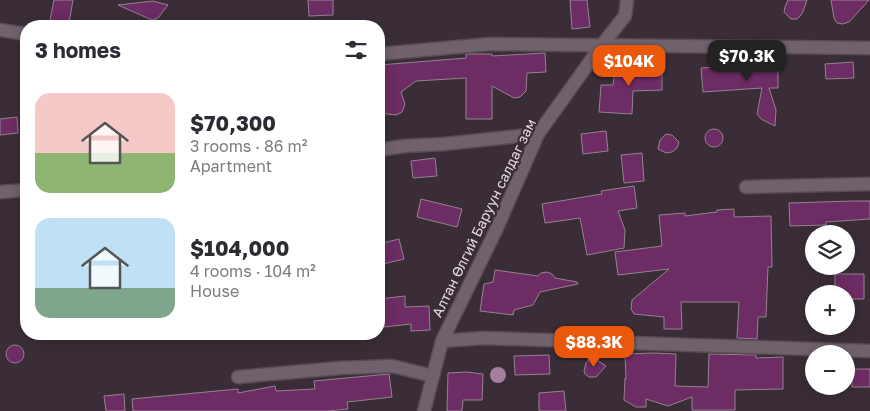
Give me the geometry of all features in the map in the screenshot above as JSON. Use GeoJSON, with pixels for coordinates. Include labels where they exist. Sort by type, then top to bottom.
{"type":"FeatureCollection","features":[{"type":"Feature","properties":{"kind":"street","name":"Алтан Өлгий Баруун салдаг зам"},"geometry":{"type":"LineString","coordinates":[[424,411],[442,341],[497,228],[538,134],[601,46],[625,16],[626,0]]}},
{"type":"Feature","properties":{"kind":"street"},"geometry":{"type":"LineString","coordinates":[[0,30],[20,33]]}},
{"type":"Feature","properties":{"kind":"street"},"geometry":{"type":"LineString","coordinates":[[385,53],[490,44],[870,48]]}},
{"type":"Feature","properties":{"kind":"street"},"geometry":{"type":"LineString","coordinates":[[385,149],[538,134]]}},
{"type":"Feature","properties":{"kind":"street"},"geometry":{"type":"LineString","coordinates":[[746,187],[870,184]]}},
{"type":"Feature","properties":{"kind":"street"},"geometry":{"type":"LineString","coordinates":[[0,192],[20,190]]}},
{"type":"Feature","properties":{"kind":"street"},"geometry":{"type":"LineString","coordinates":[[442,341],[484,338],[870,351]]}},
{"type":"Feature","properties":{"kind":"street"},"geometry":{"type":"LineString","coordinates":[[238,378],[340,368],[392,366],[433,376]]}},
{"type":"Feature","properties":{"kind":"building"},"geometry":{"type":"Polygon","coordinates":[[[54,0],[73,0],[70,20],[50,20],[54,0]]]}},
{"type":"Feature","properties":{"kind":"building"},"geometry":{"type":"Polygon","coordinates":[[[308,0],[333,0],[333,15],[309,16],[308,0]]]}},
{"type":"Feature","properties":{"kind":"building"},"geometry":{"type":"Polygon","coordinates":[[[570,0],[587,0],[590,27],[572,29],[570,0]]]}},
{"type":"Feature","properties":{"kind":"building"},"geometry":{"type":"Polygon","coordinates":[[[788,0],[807,0],[802,14],[797,19],[791,19],[784,12],[788,0]]]}},
{"type":"Feature","properties":{"kind":"building"},"geometry":{"type":"Polygon","coordinates":[[[831,0],[869,0],[849,22],[843,24],[837,23],[834,18],[831,0]]]}},
{"type":"Feature","properties":{"kind":"building"},"geometry":{"type":"Polygon","coordinates":[[[153,1],[168,5],[158,18],[152,20],[118,5],[153,1]]]}},
{"type":"Feature","properties":{"kind":"building"},"geometry":{"type":"Polygon","coordinates":[[[545,53],[546,72],[527,73],[526,91],[520,97],[514,98],[492,86],[492,119],[466,119],[466,78],[416,81],[401,92],[405,104],[402,112],[396,115],[385,114],[385,65],[466,58],[466,54],[492,54],[492,56],[545,53]]]}},
{"type":"Feature","properties":{"kind":"building"},"geometry":{"type":"Polygon","coordinates":[[[778,57],[778,88],[769,88],[776,110],[775,126],[761,119],[757,114],[762,88],[703,92],[701,68],[743,65],[743,58],[778,57]]]}},
{"type":"Feature","properties":{"kind":"building"},"geometry":{"type":"Polygon","coordinates":[[[853,62],[854,78],[826,79],[825,64],[853,62]]]}},
{"type":"Feature","properties":{"kind":"building"},"geometry":{"type":"Polygon","coordinates":[[[616,63],[633,64],[633,67],[662,66],[662,90],[633,91],[632,114],[599,112],[601,85],[613,85],[616,63]]]}},
{"type":"Feature","properties":{"kind":"building"},"geometry":{"type":"Polygon","coordinates":[[[17,117],[18,133],[0,135],[0,119],[17,117]]]}},
{"type":"Feature","properties":{"kind":"building"},"geometry":{"type":"Polygon","coordinates":[[[710,129],[718,129],[723,134],[721,145],[710,147],[705,142],[705,134],[710,129]]]}},
{"type":"Feature","properties":{"kind":"building"},"geometry":{"type":"Polygon","coordinates":[[[606,131],[608,151],[583,154],[581,134],[606,131]]]}},
{"type":"Feature","properties":{"kind":"building"},"geometry":{"type":"Polygon","coordinates":[[[666,134],[672,135],[679,142],[677,148],[672,152],[666,153],[658,149],[660,140],[666,134]]]}},
{"type":"Feature","properties":{"kind":"building"},"geometry":{"type":"Polygon","coordinates":[[[642,153],[644,181],[624,183],[621,155],[642,153]]]}},
{"type":"Feature","properties":{"kind":"building"},"geometry":{"type":"Polygon","coordinates":[[[435,158],[437,176],[413,178],[411,161],[435,158]]]}},
{"type":"Feature","properties":{"kind":"building"},"geometry":{"type":"Polygon","coordinates":[[[634,186],[637,208],[618,211],[625,230],[624,248],[587,255],[580,218],[545,223],[542,204],[602,194],[601,191],[634,186]]]}},
{"type":"Feature","properties":{"kind":"building"},"geometry":{"type":"Polygon","coordinates":[[[421,199],[462,209],[457,227],[417,217],[421,199]]]}},
{"type":"Feature","properties":{"kind":"building"},"geometry":{"type":"Polygon","coordinates":[[[870,201],[870,219],[826,222],[826,225],[790,226],[789,203],[870,201]]]}},
{"type":"Feature","properties":{"kind":"building"},"geometry":{"type":"Polygon","coordinates":[[[734,209],[734,217],[771,216],[772,267],[768,267],[766,317],[758,317],[757,339],[737,338],[739,302],[681,302],[682,329],[664,329],[664,317],[634,314],[631,309],[632,300],[669,269],[618,275],[615,252],[662,246],[659,215],[685,213],[685,216],[734,209]]]}},
{"type":"Feature","properties":{"kind":"building"},"geometry":{"type":"Polygon","coordinates":[[[399,239],[404,259],[385,264],[385,242],[399,239]]]}},
{"type":"Feature","properties":{"kind":"building"},"geometry":{"type":"Polygon","coordinates":[[[495,270],[538,276],[541,273],[547,272],[555,278],[577,282],[578,284],[540,292],[533,305],[514,310],[513,315],[480,311],[484,284],[493,282],[495,270]]]}},
{"type":"Feature","properties":{"kind":"building"},"geometry":{"type":"Polygon","coordinates":[[[864,274],[864,299],[855,299],[855,285],[835,285],[835,275],[864,274]]]}},
{"type":"Feature","properties":{"kind":"building"},"geometry":{"type":"Polygon","coordinates":[[[405,296],[405,307],[429,306],[430,330],[411,331],[411,324],[385,327],[385,298],[405,296]]]}},
{"type":"Feature","properties":{"kind":"building"},"geometry":{"type":"Polygon","coordinates":[[[15,345],[21,348],[24,354],[21,360],[15,363],[9,360],[6,354],[9,348],[15,345]]]}},
{"type":"Feature","properties":{"kind":"building"},"geometry":{"type":"Polygon","coordinates":[[[625,354],[676,354],[675,386],[708,387],[709,354],[756,355],[756,358],[783,357],[783,389],[735,390],[735,410],[692,410],[692,397],[668,406],[646,399],[646,407],[636,407],[624,400],[626,379],[625,354]]]}},
{"type":"Feature","properties":{"kind":"building"},"geometry":{"type":"Polygon","coordinates":[[[549,355],[550,374],[515,375],[514,356],[549,355]]]}},
{"type":"Feature","properties":{"kind":"building"},"geometry":{"type":"Polygon","coordinates":[[[590,359],[597,360],[606,366],[596,377],[589,377],[584,371],[586,363],[590,359]]]}},
{"type":"Feature","properties":{"kind":"building"},"geometry":{"type":"Polygon","coordinates":[[[855,369],[870,369],[870,387],[855,387],[855,369]]]}},
{"type":"Feature","properties":{"kind":"building"},"geometry":{"type":"Polygon","coordinates":[[[466,372],[483,374],[482,400],[463,400],[462,411],[447,411],[448,373],[466,372]]]}},
{"type":"Feature","properties":{"kind":"building"},"geometry":{"type":"Polygon","coordinates":[[[389,374],[392,397],[347,402],[348,409],[328,411],[133,411],[132,399],[238,389],[238,393],[275,386],[276,391],[315,389],[314,381],[389,374]]]}},
{"type":"Feature","properties":{"kind":"building"},"geometry":{"type":"Polygon","coordinates":[[[564,391],[566,411],[539,411],[539,393],[564,391]]]}},
{"type":"Feature","properties":{"kind":"building"},"geometry":{"type":"Polygon","coordinates":[[[124,394],[125,411],[106,411],[104,396],[124,394]]]}}]}
